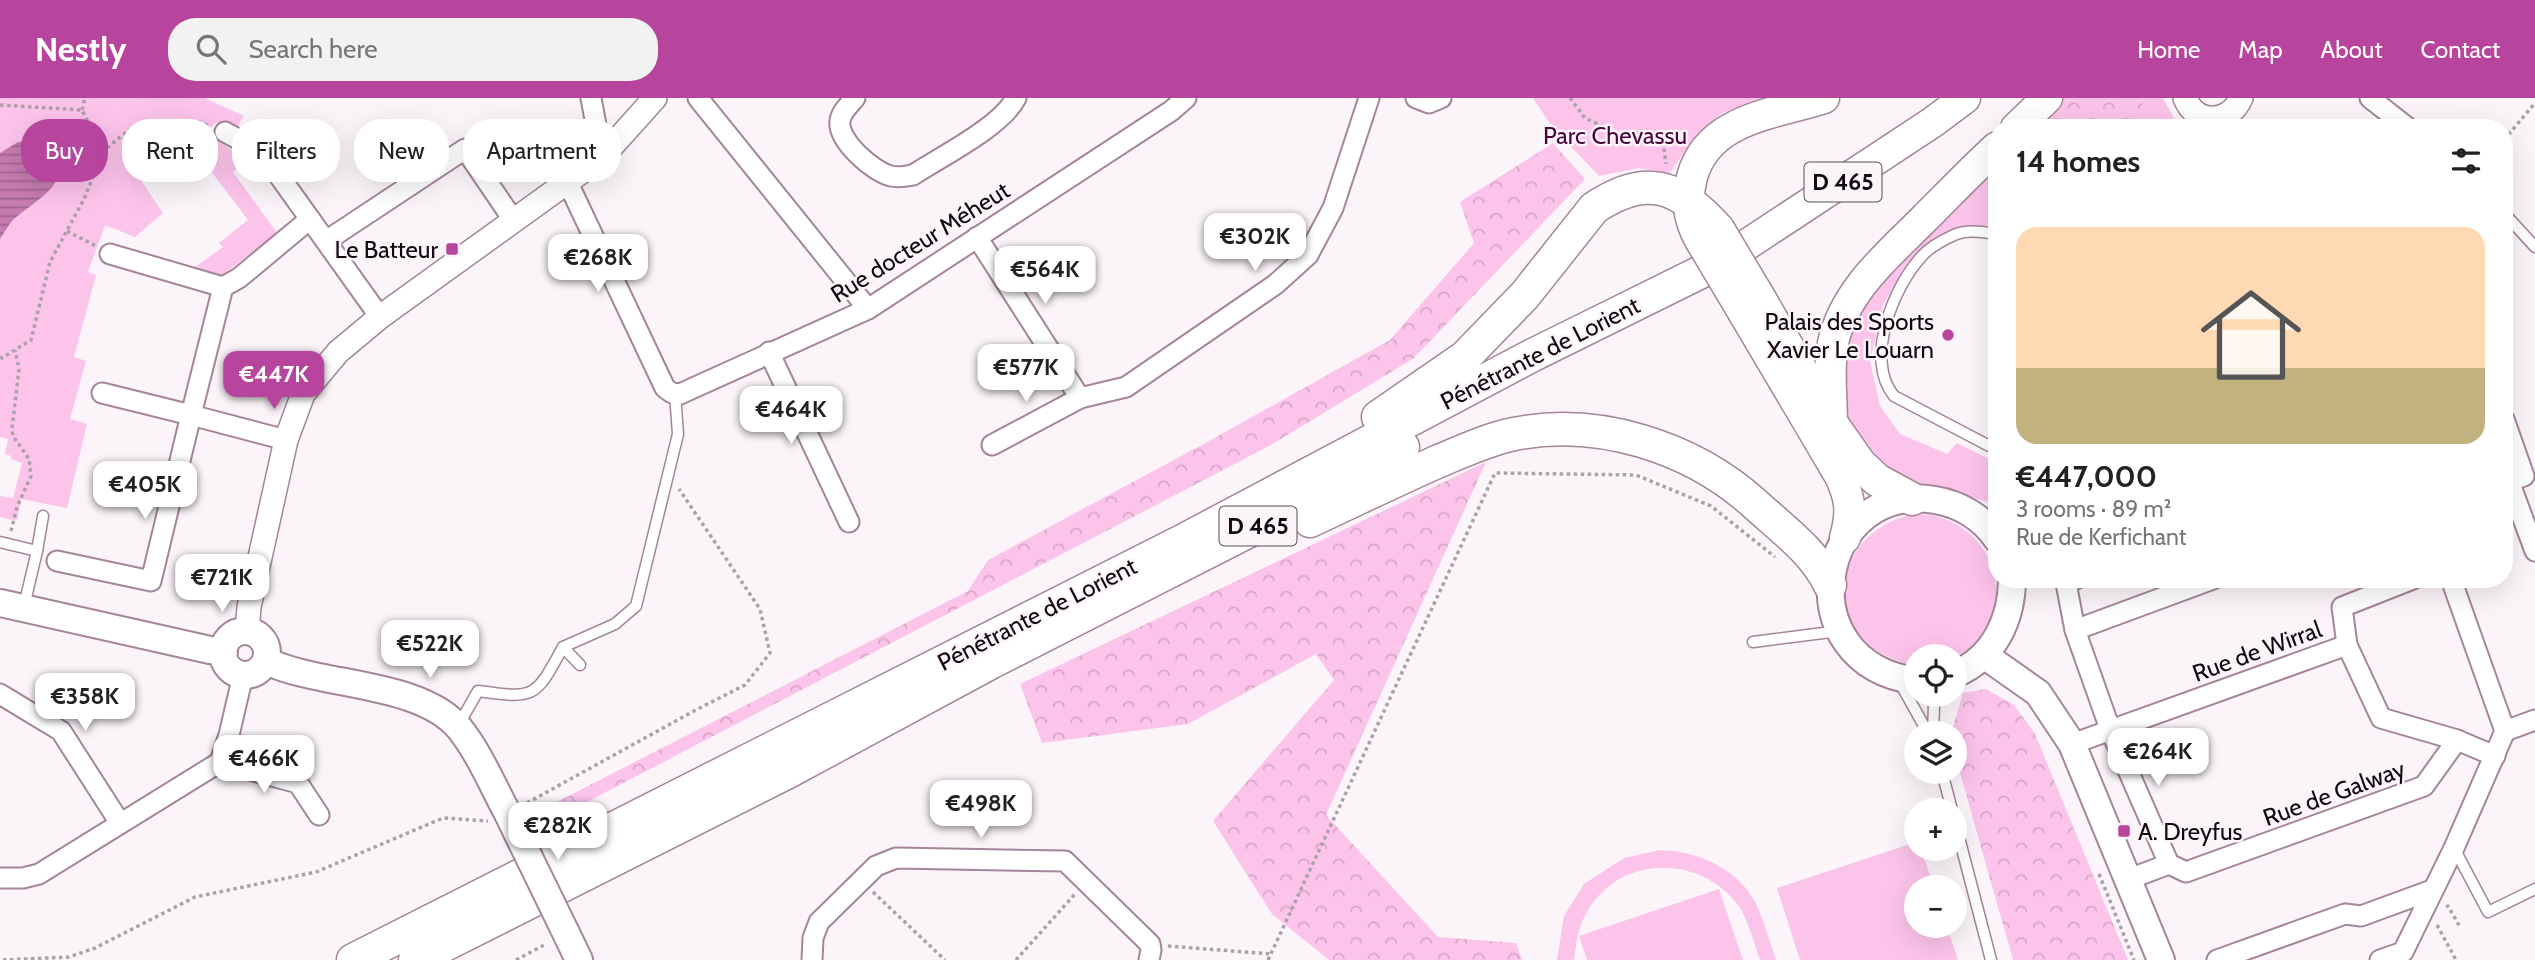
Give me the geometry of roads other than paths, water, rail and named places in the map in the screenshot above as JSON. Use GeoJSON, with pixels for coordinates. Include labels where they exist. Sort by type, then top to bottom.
{"type":"FeatureCollection","features":[{"type":"Feature","properties":{"kind":"highway"},"geometry":{"type":"LineString","coordinates":[[1110,576],[1154,537],[1348,437],[1465,357],[1525,295],[1594,208],[1624,190],[1646,188],[1679,195],[1698,207],[1712,244],[1860,464],[1877,480],[1912,499]]}},
{"type":"Feature","properties":{"kind":"highway","name":"Pénétrante de Lorient"},"geometry":{"type":"LineString","coordinates":[[353,960],[1182,541],[1531,356],[1712,244]]}},
{"type":"Feature","properties":{"kind":"highway","name":"Pénétrante de Lorient"},"geometry":{"type":"LineString","coordinates":[[415,960],[788,772],[992,662],[1296,507],[1543,368],[1712,244]]}},
{"type":"Feature","properties":{"kind":"highway"},"geometry":{"type":"LineString","coordinates":[[788,772],[892,724],[1151,594],[1414,472],[1465,450],[1513,434],[1560,429],[1610,435],[1668,449],[1723,478],[1809,552],[1830,584]]}},
{"type":"Feature","properties":{"kind":"main road"},"geometry":{"type":"LineString","coordinates":[[1679,195],[1704,151],[1720,134],[1738,123],[1824,98]]}},
{"type":"Feature","properties":{"kind":"main road","name":"Pénétrante de Lorient"},"geometry":{"type":"LineString","coordinates":[[1712,244],[1912,137],[1965,98]]}},
{"type":"Feature","properties":{"kind":"main road"},"geometry":{"type":"LineString","coordinates":[[2025,119],[2047,98]]}},
{"type":"Feature","properties":{"kind":"main road"},"geometry":{"type":"LineString","coordinates":[[1832,424],[1830,363],[1833,341],[1841,318],[1852,299],[1879,264],[1988,155]]}},
{"type":"Feature","properties":{"kind":"main road"},"geometry":{"type":"LineString","coordinates":[[1752,306],[1849,494],[1851,516],[1832,568],[1830,584],[1830,601],[1840,631],[1858,656],[1871,666],[1904,678]]}},
{"type":"Feature","properties":{"kind":"main road"},"geometry":{"type":"LineString","coordinates":[[1845,538],[1862,520],[1881,507],[1912,499],[1943,501],[1958,506],[1988,529]]}},
{"type":"Feature","properties":{"kind":"main road"},"geometry":{"type":"LineString","coordinates":[[1967,668],[1984,655],[2005,625],[2010,610],[2011,588]]}},
{"type":"Feature","properties":{"kind":"main road"},"geometry":{"type":"LineString","coordinates":[[9,606],[224,651]]}},
{"type":"Feature","properties":{"kind":"main road"},"geometry":{"type":"LineString","coordinates":[[247,631],[254,633],[264,642],[267,648],[266,661],[256,672],[243,675],[231,669],[224,657],[224,651],[225,644],[234,634],[247,631]]}},
{"type":"Feature","properties":{"kind":"main road"},"geometry":{"type":"LineString","coordinates":[[1984,655],[2038,693],[2072,744],[2161,960]]}},
{"type":"Feature","properties":{"kind":"main road"},"geometry":{"type":"LineString","coordinates":[[266,661],[286,671],[404,695],[434,707],[458,726],[516,808],[579,960]]}},
{"type":"Feature","properties":{"kind":"street"},"geometry":{"type":"LineString","coordinates":[[590,98],[594,119]]}},
{"type":"Feature","properties":{"kind":"street"},"geometry":{"type":"LineString","coordinates":[[621,136],[655,98]]}},
{"type":"Feature","properties":{"kind":"street"},"geometry":{"type":"LineString","coordinates":[[698,98],[868,309]]}},
{"type":"Feature","properties":{"kind":"street"},"geometry":{"type":"LineString","coordinates":[[855,98],[840,120],[844,140],[881,172],[902,177],[913,174],[993,124],[1016,98]]}},
{"type":"Feature","properties":{"kind":"street","name":"Rue docteur Méheut"},"geometry":{"type":"LineString","coordinates":[[670,391],[686,392],[868,309],[1171,111],[1186,98]]}},
{"type":"Feature","properties":{"kind":"street"},"geometry":{"type":"LineString","coordinates":[[992,445],[1080,398],[1126,387],[1276,284],[1308,255],[1333,208],[1369,98]]}},
{"type":"Feature","properties":{"kind":"street"},"geometry":{"type":"LineString","coordinates":[[1416,98],[1429,103],[1441,98]]}},
{"type":"Feature","properties":{"kind":"street"},"geometry":{"type":"LineString","coordinates":[[2185,98],[2199,119]]}},
{"type":"Feature","properties":{"kind":"street"},"geometry":{"type":"LineString","coordinates":[[2371,98],[2397,119]]}},
{"type":"Feature","properties":{"kind":"street"},"geometry":{"type":"LineString","coordinates":[[2210,119],[2232,113]]}},
{"type":"Feature","properties":{"kind":"street"},"geometry":{"type":"LineString","coordinates":[[225,132],[262,152],[380,317]]}},
{"type":"Feature","properties":{"kind":"street"},"geometry":{"type":"LineString","coordinates":[[326,242],[465,149],[514,221]]}},
{"type":"Feature","properties":{"kind":"street"},"geometry":{"type":"LineString","coordinates":[[247,631],[249,607],[286,440],[303,394],[338,352],[380,317],[568,183],[670,391]]}},
{"type":"Feature","properties":{"kind":"street"},"geometry":{"type":"LineString","coordinates":[[110,254],[223,287],[239,278],[310,219]]}},
{"type":"Feature","properties":{"kind":"street"},"geometry":{"type":"LineString","coordinates":[[977,237],[1080,398]]}},
{"type":"Feature","properties":{"kind":"street"},"geometry":{"type":"LineString","coordinates":[[57,561],[151,581],[223,287]]}},
{"type":"Feature","properties":{"kind":"street"},"geometry":{"type":"LineString","coordinates":[[769,352],[849,522]]}},
{"type":"Feature","properties":{"kind":"street"},"geometry":{"type":"LineString","coordinates":[[102,393],[286,440]]}},
{"type":"Feature","properties":{"kind":"street"},"geometry":{"type":"LineString","coordinates":[[2513,457],[2535,551]]}},
{"type":"Feature","properties":{"kind":"street"},"geometry":{"type":"LineString","coordinates":[[2067,588],[2075,630],[2110,729],[2169,864]]}},
{"type":"Feature","properties":{"kind":"street"},"geometry":{"type":"LineString","coordinates":[[2075,630],[2189,588]]}},
{"type":"Feature","properties":{"kind":"street"},"geometry":{"type":"LineString","coordinates":[[2347,645],[2342,607],[2390,588]]}},
{"type":"Feature","properties":{"kind":"street"},"geometry":{"type":"LineString","coordinates":[[2380,960],[2403,952],[2454,848],[2505,731],[2454,588]]}},
{"type":"Feature","properties":{"kind":"street","name":"Rue de Wirral"},"geometry":{"type":"LineString","coordinates":[[2072,744],[2347,645],[2381,718],[2457,740]]}},
{"type":"Feature","properties":{"kind":"street"},"geometry":{"type":"LineString","coordinates":[[0,878],[23,878],[39,874],[220,762],[233,722],[243,675]]}},
{"type":"Feature","properties":{"kind":"street"},"geometry":{"type":"LineString","coordinates":[[0,694],[61,731],[120,823]]}},
{"type":"Feature","properties":{"kind":"street"},"geometry":{"type":"LineString","coordinates":[[2505,731],[2535,720]]}},
{"type":"Feature","properties":{"kind":"street"},"geometry":{"type":"LineString","coordinates":[[2457,740],[2495,756]]}},
{"type":"Feature","properties":{"kind":"street","name":"Rue de Galway"},"geometry":{"type":"LineString","coordinates":[[2129,879],[2169,864],[2186,872],[2424,786],[2457,740]]}},
{"type":"Feature","properties":{"kind":"street"},"geometry":{"type":"LineString","coordinates":[[220,762],[298,783],[319,815]]}},
{"type":"Feature","properties":{"kind":"street"},"geometry":{"type":"LineString","coordinates":[[812,960],[811,946],[816,927],[876,866],[896,858],[1065,861],[1149,952]]}},
{"type":"Feature","properties":{"kind":"street"},"geometry":{"type":"LineString","coordinates":[[2217,960],[2345,914],[2361,916],[2432,890]]}},
{"type":"Feature","properties":{"kind":"lane"},"geometry":{"type":"LineString","coordinates":[[2513,223],[2535,247]]}},
{"type":"Feature","properties":{"kind":"lane"},"geometry":{"type":"LineString","coordinates":[[1988,233],[1956,234],[1922,255],[1893,301],[1883,332],[1881,361],[1886,386],[1894,396],[1988,445]]}},
{"type":"Feature","properties":{"kind":"lane"},"geometry":{"type":"LineString","coordinates":[[458,726],[478,691],[520,697],[542,685],[563,647],[615,624],[636,606],[678,435],[670,391]]}},
{"type":"Feature","properties":{"kind":"lane"},"geometry":{"type":"LineString","coordinates":[[9,606],[37,551],[43,516]]}},
{"type":"Feature","properties":{"kind":"lane"},"geometry":{"type":"LineString","coordinates":[[4,543],[37,551]]}},
{"type":"Feature","properties":{"kind":"lane"},"geometry":{"type":"LineString","coordinates":[[1753,642],[1840,631]]}},
{"type":"Feature","properties":{"kind":"lane"},"geometry":{"type":"LineString","coordinates":[[563,647],[580,665]]}},
{"type":"Feature","properties":{"kind":"lane"},"geometry":{"type":"LineString","coordinates":[[2454,848],[2488,912],[2535,889]]}},
{"type":"Feature","properties":{"kind":"lane"},"geometry":{"type":"LineString","coordinates":[[1965,861],[1991,960]]}},
{"type":"Feature","properties":{"kind":"place","name":"Le Batteur"},"geometry":{"type":"Point","coordinates":[452,249]}},
{"type":"Feature","properties":{"kind":"place","name":"Palais des Sports Xavier Le Louarn"},"geometry":{"type":"Point","coordinates":[1948,335]}},
{"type":"Feature","properties":{"kind":"place","name":"A. Dreyfus"},"geometry":{"type":"Point","coordinates":[2124,831]}},
{"type":"Feature","properties":{"kind":"park label","name":"Parc Chevassu"},"geometry":{"type":"Point","coordinates":[1615,135]}}]}
